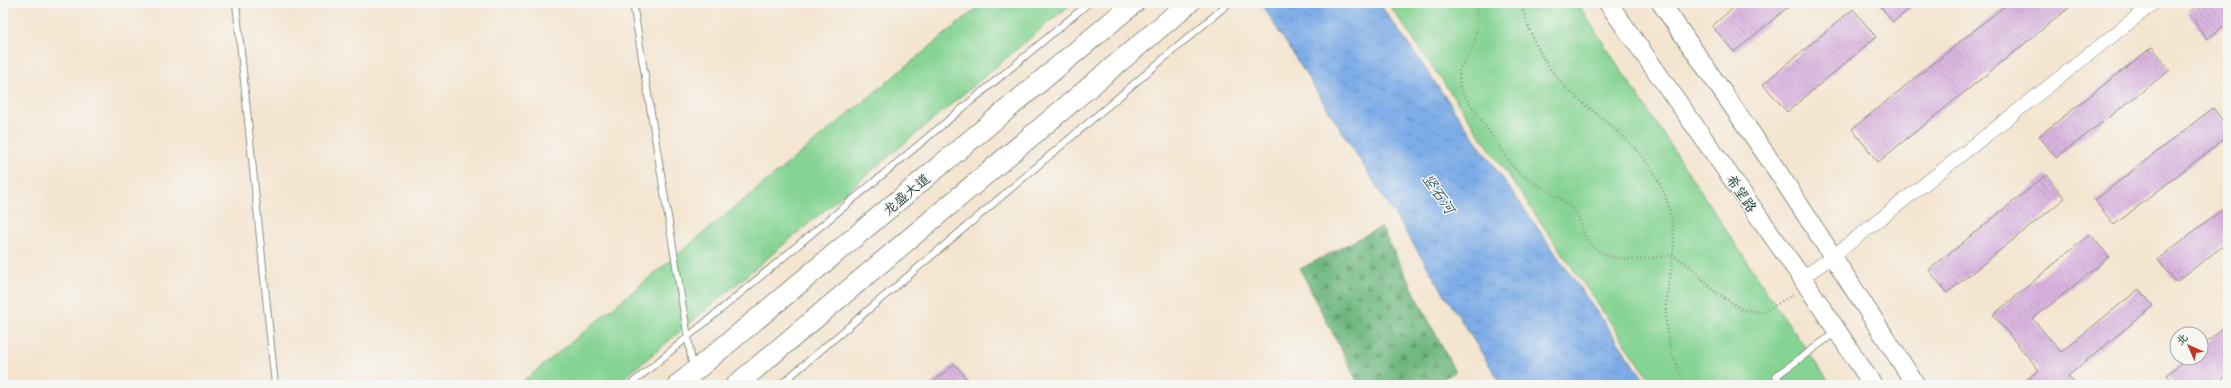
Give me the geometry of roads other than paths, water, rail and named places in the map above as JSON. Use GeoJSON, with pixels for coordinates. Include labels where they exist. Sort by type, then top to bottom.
{"type":"FeatureCollection","features":[{"type":"Feature","properties":{"kind":"main road","name":"龙盛大道"},"geometry":{"type":"LineString","coordinates":[[678,385],[1134,3]]}},
{"type":"Feature","properties":{"kind":"main road"},"geometry":{"type":"LineString","coordinates":[[736,385],[1189,3]]}},
{"type":"Feature","properties":{"kind":"main road","name":"希望路"},"geometry":{"type":"LineString","coordinates":[[1608,3],[1804,283],[1873,385]]}},
{"type":"Feature","properties":{"kind":"main road"},"geometry":{"type":"LineString","coordinates":[[1661,3],[1778,172],[1916,385]]}},
{"type":"Feature","properties":{"kind":"street"},"geometry":{"type":"LineString","coordinates":[[1804,283],[1832,257],[2154,3]]}},
{"type":"Feature","properties":{"kind":"lane"},"geometry":{"type":"LineString","coordinates":[[236,3],[275,385]]}},
{"type":"Feature","properties":{"kind":"lane"},"geometry":{"type":"LineString","coordinates":[[633,3],[693,372]]}},
{"type":"Feature","properties":{"kind":"lane"},"geometry":{"type":"LineString","coordinates":[[630,385],[1089,3]]}},
{"type":"Feature","properties":{"kind":"lane"},"geometry":{"type":"LineString","coordinates":[[780,385],[1229,3]]}},
{"type":"Feature","properties":{"kind":"lane"},"geometry":{"type":"LineString","coordinates":[[1783,385],[1776,376],[1837,331]]}},
{"type":"Feature","properties":{"kind":"water","name":"竖石河"},"geometry":{"type":"Polygon","coordinates":[[[1261,3],[1379,3],[1648,385],[1502,385],[1261,3]]]}}]}
